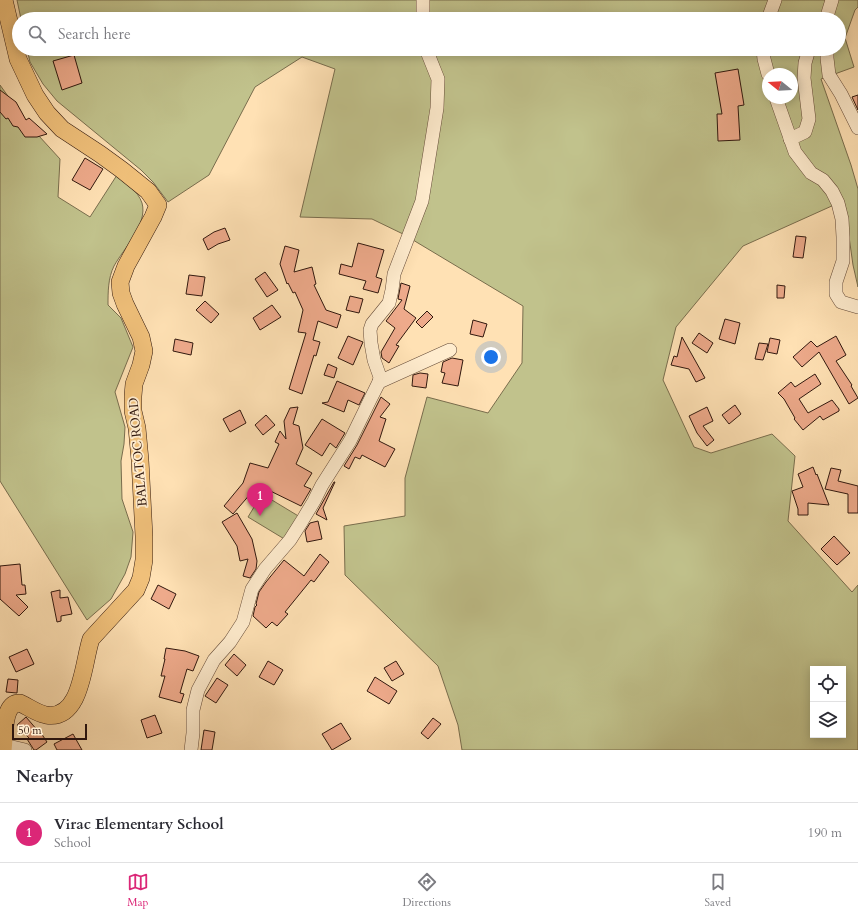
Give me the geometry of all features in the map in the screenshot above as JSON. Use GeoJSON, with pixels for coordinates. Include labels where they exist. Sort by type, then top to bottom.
{"type":"FeatureCollection","features":[{"type":"Feature","properties":{"kind":"main road","name":"BALATOC ROAD"},"geometry":{"type":"LineString","coordinates":[[4,0],[12,34]]}},
{"type":"Feature","properties":{"kind":"main road","name":"BALATOC ROAD"},"geometry":{"type":"LineString","coordinates":[[3,748],[6,718],[8,712],[16,703],[48,715],[62,713],[68,709],[72,704],[81,684],[91,639],[136,590],[141,578],[144,560],[144,536],[139,449],[133,411],[133,396],[134,384],[144,351],[141,337],[120,293],[120,282],[126,266],[154,217],[158,205],[148,190],[62,129],[47,113],[35,95],[17,56]]}},
{"type":"Feature","properties":{"kind":"street"},"geometry":{"type":"LineString","coordinates":[[422,0],[423,12]]}},
{"type":"Feature","properties":{"kind":"street"},"geometry":{"type":"LineString","coordinates":[[771,12],[776,0]]}},
{"type":"Feature","properties":{"kind":"street"},"geometry":{"type":"LineString","coordinates":[[828,12],[832,0]]}},
{"type":"Feature","properties":{"kind":"street"},"geometry":{"type":"LineString","coordinates":[[191,750],[193,710],[198,690],[214,660],[230,642],[242,622],[252,589],[265,569],[290,540],[302,521],[322,485],[350,441],[380,382],[380,377],[374,360],[370,330],[372,324],[389,303],[394,274],[422,201],[437,108],[438,79],[429,56]]}},
{"type":"Feature","properties":{"kind":"street"},"geometry":{"type":"LineString","coordinates":[[764,56],[766,68]]}},
{"type":"Feature","properties":{"kind":"street"},"geometry":{"type":"LineString","coordinates":[[790,139],[805,132],[807,125],[808,119],[804,78],[807,56]]}},
{"type":"Feature","properties":{"kind":"street"},"geometry":{"type":"LineString","coordinates":[[827,56],[829,75],[841,94],[858,128]]}},
{"type":"Feature","properties":{"kind":"street"},"geometry":{"type":"LineString","coordinates":[[778,104],[795,152],[811,172],[823,180],[832,191],[838,203],[842,219],[843,260],[836,282],[836,294],[841,302],[858,307]]}},
{"type":"Feature","properties":{"kind":"street"},"geometry":{"type":"LineString","coordinates":[[380,382],[450,350]]}},
{"type":"Feature","properties":{"kind":"street"},"geometry":{"type":"LineString","coordinates":[[3,748],[25,750]]}},
{"type":"Feature","properties":{"kind":"green space"},"geometry":{"type":"Polygon","coordinates":[[[17,0],[858,0],[858,7],[855,10],[846,35],[846,12],[20,12],[17,0]]]}},
{"type":"Feature","properties":{"kind":"green space"},"geometry":{"type":"Polygon","coordinates":[[[846,41],[854,67],[821,79],[858,189],[858,287],[853,265],[844,201],[743,246],[676,327],[663,380],[694,447],[711,453],[772,434],[795,456],[788,521],[852,592],[858,585],[858,750],[462,750],[458,725],[438,666],[345,575],[344,526],[405,516],[405,478],[427,397],[488,413],[522,363],[523,306],[403,234],[372,219],[300,217],[335,69],[302,57],[255,87],[209,175],[168,202],[153,182],[141,170],[57,101],[43,84],[30,62],[29,56],[846,56],[846,41]]]}},
{"type":"Feature","properties":{"kind":"green space"},"geometry":{"type":"Polygon","coordinates":[[[0,85],[28,124],[60,159],[58,197],[90,217],[117,175],[135,191],[142,203],[142,219],[134,236],[114,266],[109,280],[108,295],[108,305],[121,318],[133,347],[115,392],[125,427],[121,461],[122,499],[133,532],[131,557],[125,574],[111,599],[87,620],[0,481],[0,85]]]}},
{"type":"Feature","properties":{"kind":"green space"},"geometry":{"type":"Polygon","coordinates":[[[262,494],[300,517],[286,540],[248,517],[262,494]]]}},
{"type":"Feature","properties":{"kind":"building"},"geometry":{"type":"Polygon","coordinates":[[[74,56],[82,83],[62,90],[53,61],[74,56]]]}},
{"type":"Feature","properties":{"kind":"building"},"geometry":{"type":"Polygon","coordinates":[[[738,69],[744,105],[738,106],[740,140],[718,141],[717,114],[722,114],[715,73],[738,69]]]}},
{"type":"Feature","properties":{"kind":"building"},"geometry":{"type":"Polygon","coordinates":[[[0,90],[16,102],[26,120],[29,118],[47,134],[37,137],[25,137],[18,127],[13,126],[8,118],[6,119],[0,112],[0,90]]]}},
{"type":"Feature","properties":{"kind":"building"},"geometry":{"type":"Polygon","coordinates":[[[858,95],[858,110],[852,97],[858,95]]]}},
{"type":"Feature","properties":{"kind":"building"},"geometry":{"type":"Polygon","coordinates":[[[85,158],[103,169],[90,190],[72,180],[85,158]]]}},
{"type":"Feature","properties":{"kind":"building"},"geometry":{"type":"Polygon","coordinates":[[[225,228],[230,240],[218,244],[208,250],[203,239],[214,232],[225,228]]]}},
{"type":"Feature","properties":{"kind":"building"},"geometry":{"type":"Polygon","coordinates":[[[796,236],[806,237],[803,258],[793,257],[796,236]]]}},
{"type":"Feature","properties":{"kind":"building"},"geometry":{"type":"Polygon","coordinates":[[[358,243],[384,250],[376,277],[382,279],[378,293],[363,289],[366,281],[339,274],[341,264],[352,267],[358,243]]]}},
{"type":"Feature","properties":{"kind":"building"},"geometry":{"type":"Polygon","coordinates":[[[285,246],[299,250],[294,272],[312,267],[316,284],[314,285],[326,310],[341,315],[337,328],[318,321],[313,340],[320,342],[316,356],[314,355],[302,394],[289,389],[306,333],[298,332],[303,310],[295,292],[293,293],[288,283],[287,284],[280,264],[285,246]]]}},
{"type":"Feature","properties":{"kind":"building"},"geometry":{"type":"Polygon","coordinates":[[[265,272],[278,290],[267,297],[255,279],[265,272]]]}},
{"type":"Feature","properties":{"kind":"building"},"geometry":{"type":"Polygon","coordinates":[[[189,275],[205,277],[202,296],[186,294],[189,275]]]}},
{"type":"Feature","properties":{"kind":"building"},"geometry":{"type":"Polygon","coordinates":[[[401,283],[410,286],[404,309],[416,318],[396,345],[399,346],[389,363],[382,358],[381,352],[395,328],[386,321],[402,300],[398,299],[401,283]]]}},
{"type":"Feature","properties":{"kind":"building"},"geometry":{"type":"Polygon","coordinates":[[[777,285],[785,286],[784,298],[777,298],[777,285]]]}},
{"type":"Feature","properties":{"kind":"building"},"geometry":{"type":"Polygon","coordinates":[[[350,296],[363,299],[359,313],[346,310],[350,296]]]}},
{"type":"Feature","properties":{"kind":"building"},"geometry":{"type":"Polygon","coordinates":[[[205,301],[219,314],[211,323],[196,310],[205,301]]]}},
{"type":"Feature","properties":{"kind":"building"},"geometry":{"type":"Polygon","coordinates":[[[272,305],[281,317],[260,330],[253,318],[272,305]]]}},
{"type":"Feature","properties":{"kind":"building"},"geometry":{"type":"Polygon","coordinates":[[[427,311],[433,317],[422,328],[416,322],[427,311]]]}},
{"type":"Feature","properties":{"kind":"building"},"geometry":{"type":"Polygon","coordinates":[[[725,319],[740,323],[735,344],[719,339],[725,319]]]}},
{"type":"Feature","properties":{"kind":"building"},"geometry":{"type":"Polygon","coordinates":[[[473,320],[487,324],[483,337],[470,334],[473,320]]]}},
{"type":"Feature","properties":{"kind":"building"},"geometry":{"type":"Polygon","coordinates":[[[699,333],[713,343],[707,353],[692,343],[699,333]]]}},
{"type":"Feature","properties":{"kind":"building"},"geometry":{"type":"Polygon","coordinates":[[[348,336],[363,342],[353,365],[338,358],[348,336]]]}},
{"type":"Feature","properties":{"kind":"building"},"geometry":{"type":"Polygon","coordinates":[[[836,336],[846,355],[836,361],[852,385],[851,386],[858,398],[849,404],[819,352],[802,367],[793,357],[811,341],[817,347],[836,336]]]}},
{"type":"Feature","properties":{"kind":"building"},"geometry":{"type":"Polygon","coordinates":[[[682,337],[705,378],[696,382],[689,369],[671,365],[674,356],[677,357],[682,337]]]}},
{"type":"Feature","properties":{"kind":"building"},"geometry":{"type":"Polygon","coordinates":[[[770,338],[780,340],[777,354],[767,352],[770,338]]]}},
{"type":"Feature","properties":{"kind":"building"},"geometry":{"type":"Polygon","coordinates":[[[175,339],[193,343],[191,355],[173,351],[175,339]]]}},
{"type":"Feature","properties":{"kind":"building"},"geometry":{"type":"Polygon","coordinates":[[[759,343],[768,344],[763,360],[755,359],[759,343]]]}},
{"type":"Feature","properties":{"kind":"building"},"geometry":{"type":"Polygon","coordinates":[[[452,358],[463,360],[458,386],[442,383],[445,373],[441,372],[443,362],[452,358]]]}},
{"type":"Feature","properties":{"kind":"building"},"geometry":{"type":"Polygon","coordinates":[[[328,364],[337,368],[334,378],[324,375],[328,364]]]}},
{"type":"Feature","properties":{"kind":"building"},"geometry":{"type":"Polygon","coordinates":[[[420,373],[428,374],[426,388],[412,386],[413,375],[420,373]]]}},
{"type":"Feature","properties":{"kind":"building"},"geometry":{"type":"Polygon","coordinates":[[[815,374],[821,384],[799,399],[808,413],[832,400],[839,411],[823,420],[820,416],[803,430],[794,419],[795,418],[784,399],[778,393],[791,382],[795,387],[815,374]]]}},
{"type":"Feature","properties":{"kind":"building"},"geometry":{"type":"Polygon","coordinates":[[[337,381],[365,393],[359,405],[348,400],[344,412],[322,403],[328,402],[337,381]]]}},
{"type":"Feature","properties":{"kind":"building"},"geometry":{"type":"Polygon","coordinates":[[[381,397],[390,404],[380,417],[386,419],[379,441],[395,449],[385,467],[362,455],[360,459],[355,457],[349,469],[344,466],[357,445],[381,397]]]}},
{"type":"Feature","properties":{"kind":"building"},"geometry":{"type":"Polygon","coordinates":[[[735,405],[741,414],[729,424],[722,415],[735,405]]]}},
{"type":"Feature","properties":{"kind":"building"},"geometry":{"type":"Polygon","coordinates":[[[298,407],[293,424],[299,426],[303,448],[296,464],[312,473],[304,486],[311,489],[301,506],[258,485],[233,514],[224,506],[243,483],[250,463],[268,468],[279,444],[275,442],[280,431],[286,439],[284,421],[290,408],[298,407]]]}},
{"type":"Feature","properties":{"kind":"building"},"geometry":{"type":"Polygon","coordinates":[[[707,407],[713,421],[703,426],[714,440],[707,446],[697,433],[689,416],[707,407]]]}},
{"type":"Feature","properties":{"kind":"building"},"geometry":{"type":"Polygon","coordinates":[[[240,410],[246,423],[230,432],[223,419],[240,410]]]}},
{"type":"Feature","properties":{"kind":"building"},"geometry":{"type":"Polygon","coordinates":[[[266,415],[275,425],[263,435],[255,425],[266,415]]]}},
{"type":"Feature","properties":{"kind":"building"},"geometry":{"type":"Polygon","coordinates":[[[322,419],[345,433],[336,448],[330,443],[322,456],[305,445],[322,419]]]}},
{"type":"Feature","properties":{"kind":"building"},"geometry":{"type":"Polygon","coordinates":[[[813,467],[829,505],[808,503],[808,515],[798,515],[798,509],[792,491],[803,487],[798,474],[813,467]]]}},
{"type":"Feature","properties":{"kind":"building"},"geometry":{"type":"Polygon","coordinates":[[[831,468],[841,470],[838,481],[858,486],[858,513],[848,513],[848,494],[825,489],[831,468]]]}},
{"type":"Feature","properties":{"kind":"building"},"geometry":{"type":"Polygon","coordinates":[[[334,482],[323,508],[327,520],[316,514],[334,482]]]}},
{"type":"Feature","properties":{"kind":"building"},"geometry":{"type":"Polygon","coordinates":[[[237,513],[252,539],[257,561],[256,569],[250,578],[243,576],[248,559],[240,561],[237,546],[222,522],[237,513]]]}},
{"type":"Feature","properties":{"kind":"building"},"geometry":{"type":"Polygon","coordinates":[[[318,521],[322,539],[307,542],[305,531],[310,523],[318,521]]]}},
{"type":"Feature","properties":{"kind":"building"},"geometry":{"type":"Polygon","coordinates":[[[834,536],[850,553],[837,565],[821,549],[834,536]]]}},
{"type":"Feature","properties":{"kind":"building"},"geometry":{"type":"Polygon","coordinates":[[[320,554],[329,562],[314,582],[311,580],[285,612],[288,614],[277,626],[272,622],[266,628],[253,616],[257,605],[259,592],[266,582],[284,560],[304,576],[320,554]]]}},
{"type":"Feature","properties":{"kind":"building"},"geometry":{"type":"Polygon","coordinates":[[[20,564],[22,585],[25,585],[26,594],[16,595],[28,607],[19,616],[0,599],[0,566],[20,564]]]}},
{"type":"Feature","properties":{"kind":"building"},"geometry":{"type":"Polygon","coordinates":[[[158,585],[176,594],[169,609],[151,599],[158,585]]]}},
{"type":"Feature","properties":{"kind":"building"},"geometry":{"type":"Polygon","coordinates":[[[60,590],[60,598],[68,597],[72,614],[61,616],[61,621],[57,622],[51,592],[60,590]]]}},
{"type":"Feature","properties":{"kind":"building"},"geometry":{"type":"Polygon","coordinates":[[[166,648],[185,651],[199,656],[193,671],[187,669],[180,693],[184,694],[181,703],[159,697],[165,676],[161,676],[166,648]]]}},
{"type":"Feature","properties":{"kind":"building"},"geometry":{"type":"Polygon","coordinates":[[[27,649],[34,664],[16,672],[9,657],[27,649]]]}},
{"type":"Feature","properties":{"kind":"building"},"geometry":{"type":"Polygon","coordinates":[[[234,654],[246,665],[237,676],[225,665],[234,654]]]}},
{"type":"Feature","properties":{"kind":"building"},"geometry":{"type":"Polygon","coordinates":[[[268,661],[283,670],[274,685],[259,677],[268,661]]]}},
{"type":"Feature","properties":{"kind":"building"},"geometry":{"type":"Polygon","coordinates":[[[396,661],[404,674],[392,681],[384,668],[396,661]]]}},
{"type":"Feature","properties":{"kind":"building"},"geometry":{"type":"Polygon","coordinates":[[[375,677],[397,691],[389,704],[367,691],[375,677]]]}},
{"type":"Feature","properties":{"kind":"building"},"geometry":{"type":"Polygon","coordinates":[[[217,678],[228,685],[216,703],[205,696],[217,678]]]}},
{"type":"Feature","properties":{"kind":"building"},"geometry":{"type":"Polygon","coordinates":[[[8,679],[18,680],[17,693],[6,692],[8,679]]]}},
{"type":"Feature","properties":{"kind":"building"},"geometry":{"type":"Polygon","coordinates":[[[155,715],[162,733],[147,738],[141,720],[155,715]]]}},
{"type":"Feature","properties":{"kind":"building"},"geometry":{"type":"Polygon","coordinates":[[[26,717],[38,731],[39,730],[47,742],[36,750],[34,750],[27,739],[29,738],[17,725],[26,717]]]}},
{"type":"Feature","properties":{"kind":"building"},"geometry":{"type":"Polygon","coordinates":[[[433,718],[441,724],[428,739],[421,733],[433,718]]]}},
{"type":"Feature","properties":{"kind":"building"},"geometry":{"type":"Polygon","coordinates":[[[341,723],[351,739],[332,750],[322,734],[341,723]]]}},
{"type":"Feature","properties":{"kind":"building"},"geometry":{"type":"Polygon","coordinates":[[[204,730],[215,732],[212,750],[201,750],[204,730]]]}},
{"type":"Feature","properties":{"kind":"building"},"geometry":{"type":"Polygon","coordinates":[[[73,734],[82,750],[57,750],[54,744],[73,734]]]}},
{"type":"Feature","properties":{"kind":"place","name":"Virac Elementary School"},"geometry":{"type":"Point","coordinates":[260,516]}}]}
